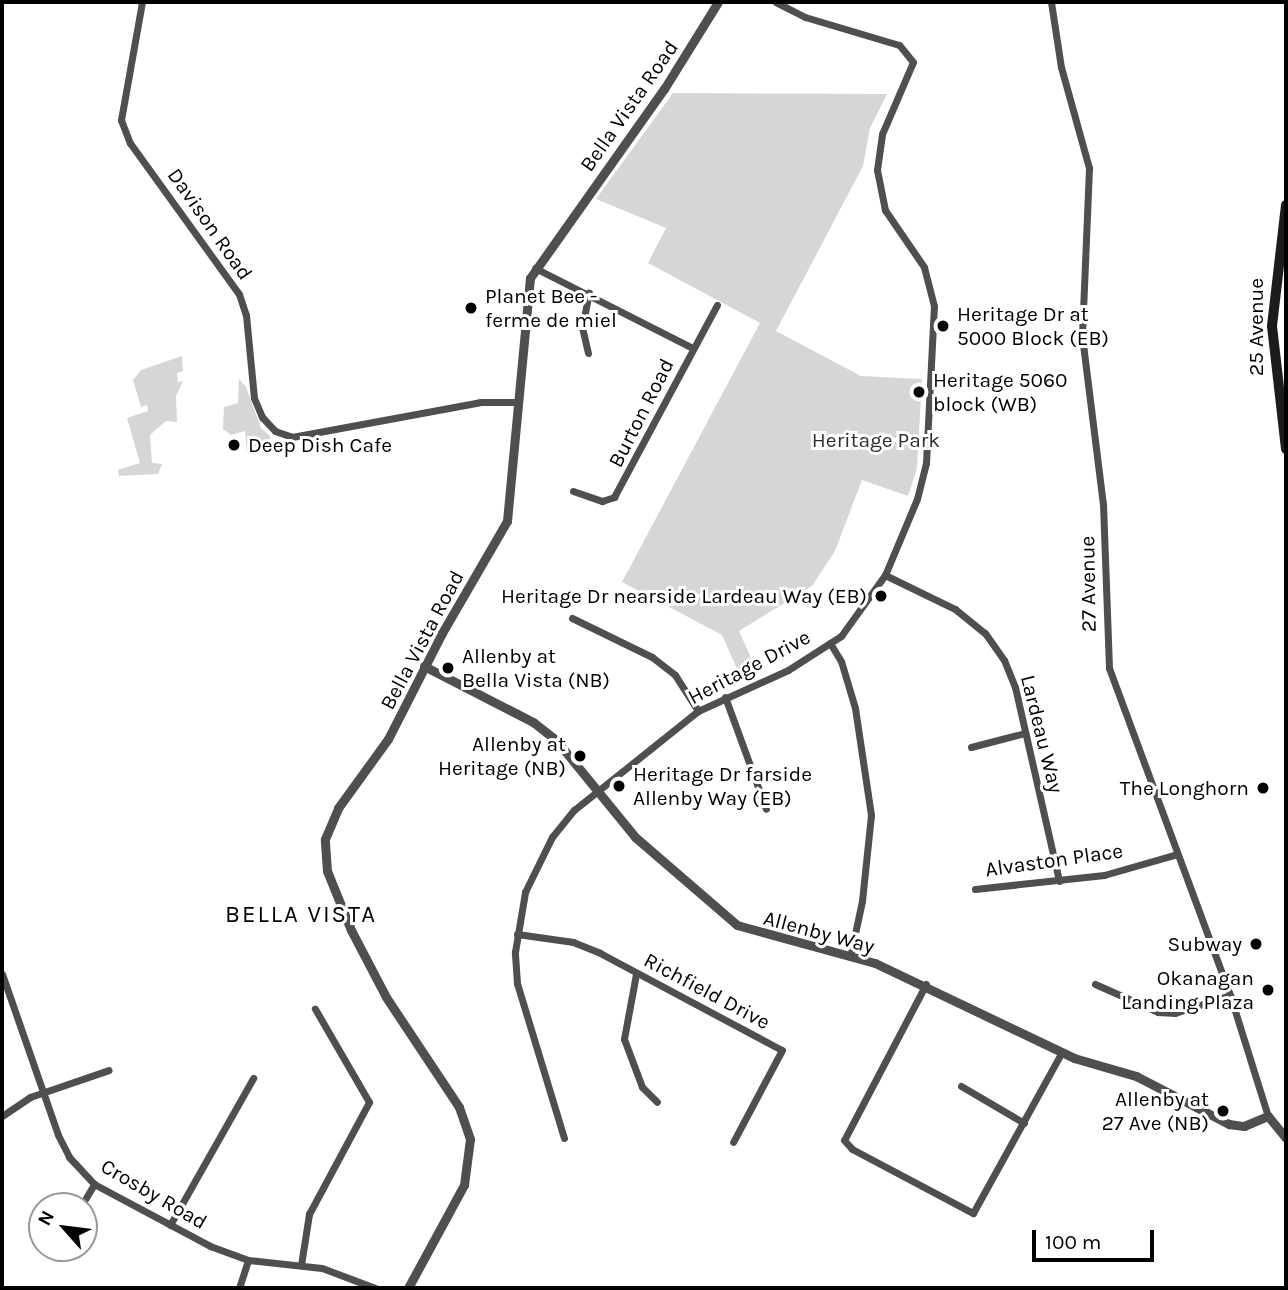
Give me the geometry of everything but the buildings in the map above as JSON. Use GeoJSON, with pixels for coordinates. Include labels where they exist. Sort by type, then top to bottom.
{"type":"FeatureCollection","features":[{"type":"Feature","properties":{"kind":"main road","name":"25 Avenue"},"geometry":{"type":"LineString","coordinates":[[1286,205],[1272,326],[1286,449]]}},
{"type":"Feature","properties":{"kind":"street","name":"Davison Road"},"geometry":{"type":"LineString","coordinates":[[142,2],[121,120],[131,143],[239,294],[246,315],[254,398],[262,417],[275,431],[292,437],[480,402],[519,402]]}},
{"type":"Feature","properties":{"kind":"street","name":"Bella Vista Road"},"geometry":{"type":"LineString","coordinates":[[408,1288],[464,1185],[470,1139],[455,1100],[373,975],[333,890],[324,850],[332,818],[388,740],[424,666],[507,521],[526,294],[535,268],[629,139],[718,2]]}},
{"type":"Feature","properties":{"kind":"street","name":"Heritage Drive"},"geometry":{"type":"LineString","coordinates":[[564,1138],[517,983],[517,934],[525,892],[552,837],[596,791],[698,711],[788,670],[830,643],[860,615],[885,575],[917,499],[926,463],[934,306],[924,267],[885,210],[877,170],[882,134],[913,62],[899,45],[805,17],[776,2]]}},
{"type":"Feature","properties":{"kind":"street","name":"27 Avenue"},"geometry":{"type":"LineString","coordinates":[[1051,2],[1061,67],[1089,168],[1082,336],[1103,504],[1109,667],[1230,995],[1268,1116],[1286,1138]]}},
{"type":"Feature","properties":{"kind":"street"},"geometry":{"type":"LineString","coordinates":[[535,268],[694,348]]}},
{"type":"Feature","properties":{"kind":"street","name":"25 Avenue"},"geometry":{"type":"LineString","coordinates":[[1279,273],[1286,281]]}},
{"type":"Feature","properties":{"kind":"street"},"geometry":{"type":"LineString","coordinates":[[588,353],[582,328],[589,293]]}},
{"type":"Feature","properties":{"kind":"street","name":"Burton Road"},"geometry":{"type":"LineString","coordinates":[[573,491],[602,501],[614,497],[717,305]]}},
{"type":"Feature","properties":{"kind":"street","name":"Lardeau Way"},"geometry":{"type":"LineString","coordinates":[[885,575],[955,609],[985,633],[1006,666],[1025,733],[1059,881]]}},
{"type":"Feature","properties":{"kind":"street"},"geometry":{"type":"LineString","coordinates":[[572,618],[652,657],[675,676],[698,711]]}},
{"type":"Feature","properties":{"kind":"street"},"geometry":{"type":"LineString","coordinates":[[830,643],[841,661],[855,708],[871,815],[862,901],[850,957]]}},
{"type":"Feature","properties":{"kind":"street","name":"Allenby Way"},"geometry":{"type":"LineString","coordinates":[[424,666],[533,722],[556,740],[635,836],[737,925],[850,957],[926,984],[1062,1052],[1136,1076],[1229,1124],[1244,1126],[1268,1116]]}},
{"type":"Feature","properties":{"kind":"street"},"geometry":{"type":"LineString","coordinates":[[725,697],[766,809]]}},
{"type":"Feature","properties":{"kind":"street"},"geometry":{"type":"LineString","coordinates":[[971,747],[1025,733]]}},
{"type":"Feature","properties":{"kind":"street","name":"Alvaston Place"},"geometry":{"type":"LineString","coordinates":[[975,889],[1104,875],[1177,855]]}},
{"type":"Feature","properties":{"kind":"street","name":"Richfield Drive"},"geometry":{"type":"LineString","coordinates":[[517,934],[573,942],[782,1050],[733,1142]]}},
{"type":"Feature","properties":{"kind":"street","name":"Crosby Road"},"geometry":{"type":"LineString","coordinates":[[2,974],[43,1093],[69,1157],[94,1184],[170,1226],[247,1260],[301,1265],[375,1288]]}},
{"type":"Feature","properties":{"kind":"street"},"geometry":{"type":"LineString","coordinates":[[636,974],[624,1039],[642,1087],[657,1102]]}},
{"type":"Feature","properties":{"kind":"street"},"geometry":{"type":"LineString","coordinates":[[926,984],[844,1140],[852,1149],[973,1213],[1062,1052]]}},
{"type":"Feature","properties":{"kind":"street"},"geometry":{"type":"LineString","coordinates":[[1095,984],[1158,1012],[1175,1013],[1230,995]]}},
{"type":"Feature","properties":{"kind":"street"},"geometry":{"type":"LineString","coordinates":[[301,1265],[309,1214],[369,1102],[315,1009]]}},
{"type":"Feature","properties":{"kind":"street"},"geometry":{"type":"LineString","coordinates":[[2,1116],[43,1093],[109,1070]]}},
{"type":"Feature","properties":{"kind":"street"},"geometry":{"type":"LineString","coordinates":[[170,1226],[253,1078]]}},
{"type":"Feature","properties":{"kind":"street"},"geometry":{"type":"LineString","coordinates":[[961,1086],[1024,1123]]}},
{"type":"Feature","properties":{"kind":"street"},"geometry":{"type":"LineString","coordinates":[[89,1192],[94,1184]]}},
{"type":"Feature","properties":{"kind":"street"},"geometry":{"type":"LineString","coordinates":[[239,1288],[247,1260]]}},
{"type":"Feature","properties":{"kind":"green space","name":"Heritage Park"},"geometry":{"type":"Polygon","coordinates":[[[673,93],[887,94],[870,128],[863,166],[776,331],[861,376],[922,379],[917,468],[908,496],[862,480],[835,551],[812,586],[739,631],[757,671],[741,678],[722,635],[622,582],[760,323],[648,263],[666,228],[596,199],[673,93]]]}},
{"type":"Feature","properties":{"kind":"green space"},"geometry":{"type":"Polygon","coordinates":[[[182,356],[183,371],[177,373],[178,382],[183,381],[176,396],[177,422],[166,421],[150,435],[152,463],[162,464],[158,474],[119,476],[118,470],[140,463],[127,418],[148,411],[147,405],[141,407],[133,380],[141,370],[182,356]]]}},
{"type":"Feature","properties":{"kind":"green space"},"geometry":{"type":"Polygon","coordinates":[[[239,379],[246,387],[261,428],[271,437],[263,447],[247,453],[245,431],[231,435],[223,429],[224,407],[238,403],[239,379]]]}},
{"type":"Feature","properties":{"kind":"place","name":"Planet Bee - ferme de miel"},"geometry":{"type":"Point","coordinates":[471,308]}},
{"type":"Feature","properties":{"kind":"place","name":"Heritage Dr at 5000 Block (EB)"},"geometry":{"type":"Point","coordinates":[943,326]}},
{"type":"Feature","properties":{"kind":"place","name":"Heritage 5060 block (WB)"},"geometry":{"type":"Point","coordinates":[919,392]}},
{"type":"Feature","properties":{"kind":"place","name":"Deep Dish Cafe"},"geometry":{"type":"Point","coordinates":[234,445]}},
{"type":"Feature","properties":{"kind":"place","name":"Heritage Dr nearside Lardeau Way (EB)"},"geometry":{"type":"Point","coordinates":[881,596]}},
{"type":"Feature","properties":{"kind":"place","name":"Allenby at Bella Vista (NB)"},"geometry":{"type":"Point","coordinates":[448,668]}},
{"type":"Feature","properties":{"kind":"place","name":"Allenby at Heritage (NB)"},"geometry":{"type":"Point","coordinates":[580,756]}},
{"type":"Feature","properties":{"kind":"place","name":"Heritage Dr farside Allenby Way (EB)"},"geometry":{"type":"Point","coordinates":[619,786]}},
{"type":"Feature","properties":{"kind":"place","name":"The Longhorn"},"geometry":{"type":"Point","coordinates":[1263,788]}},
{"type":"Feature","properties":{"kind":"place","name":"Subway"},"geometry":{"type":"Point","coordinates":[1256,944]}},
{"type":"Feature","properties":{"kind":"place","name":"Okanagan Landing Plaza"},"geometry":{"type":"Point","coordinates":[1268,990]}},
{"type":"Feature","properties":{"kind":"place","name":"Allenby at 27 Ave (NB)"},"geometry":{"type":"Point","coordinates":[1223,1111]}},
{"type":"Feature","properties":{"kind":"district","name":"BELLA VISTA"},"geometry":{"type":"Point","coordinates":[301,915]}}]}
